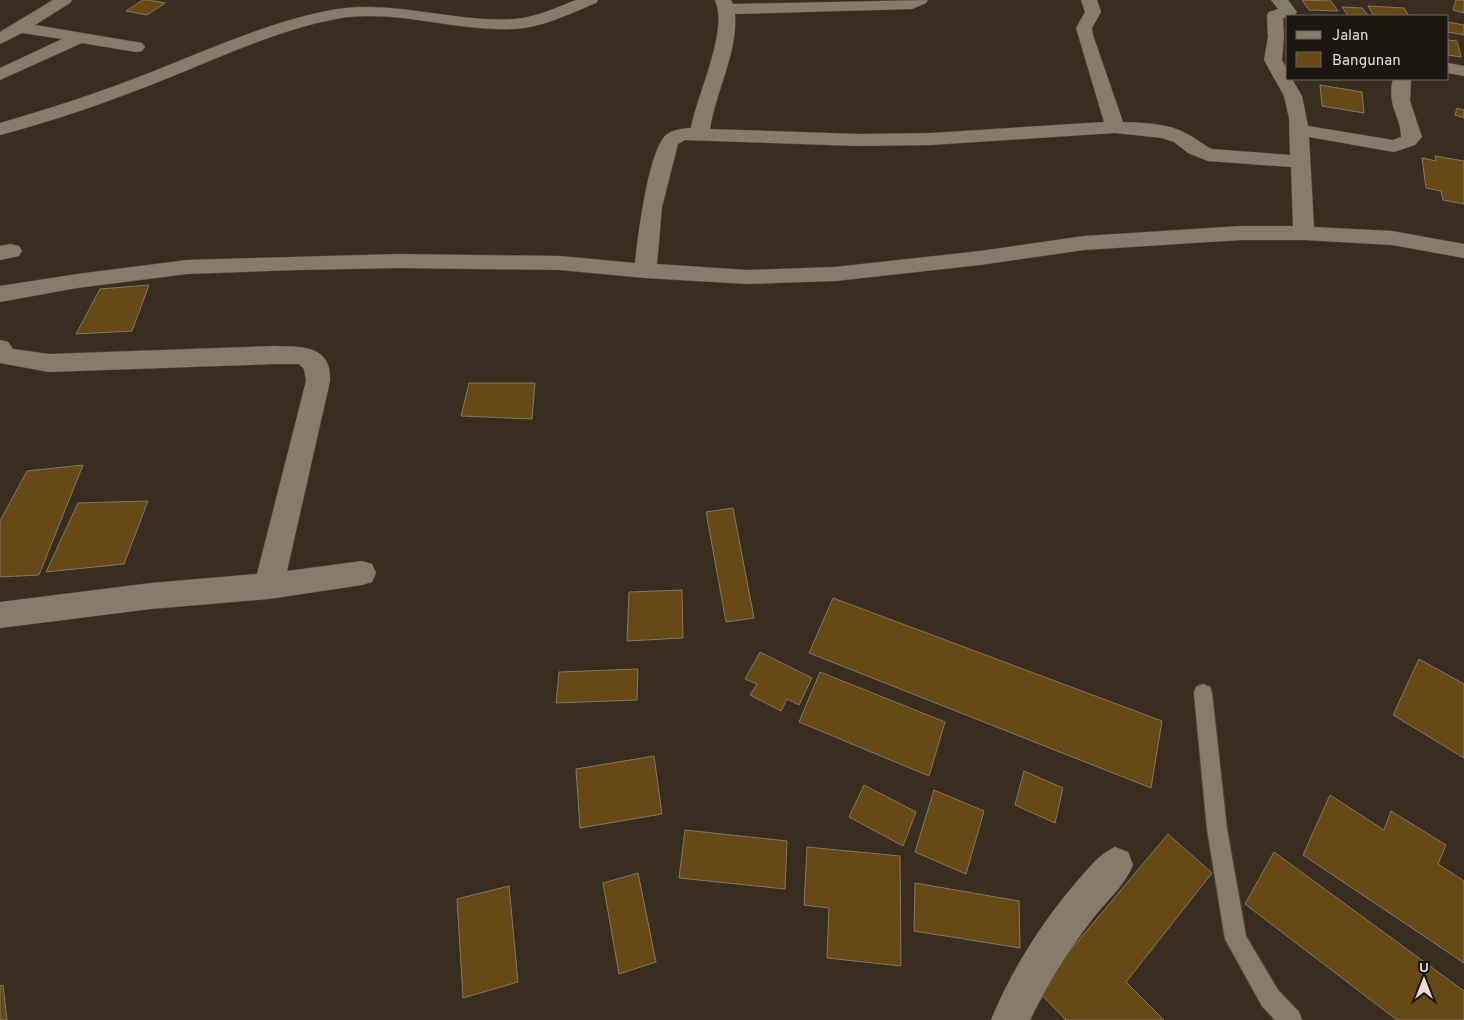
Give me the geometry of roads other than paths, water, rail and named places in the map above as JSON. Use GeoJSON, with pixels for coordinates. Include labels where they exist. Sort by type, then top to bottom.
{"type":"FeatureCollection","features":[{"type":"Feature","properties":{"kind":"street"},"geometry":{"type":"LineString","coordinates":[[0,39],[64,0]]}},
{"type":"Feature","properties":{"kind":"street"},"geometry":{"type":"LineString","coordinates":[[0,129],[56,113],[136,85],[275,29],[338,13],[394,10],[460,20],[514,24],[537,21],[590,0]]}},
{"type":"Feature","properties":{"kind":"street"},"geometry":{"type":"LineString","coordinates":[[700,134],[708,97],[720,65],[725,4],[912,4],[920,0]]}},
{"type":"Feature","properties":{"kind":"street"},"geometry":{"type":"LineString","coordinates":[[1090,0],[1093,12],[1084,28],[1085,35],[1115,128]]}},
{"type":"Feature","properties":{"kind":"street"},"geometry":{"type":"LineString","coordinates":[[1279,0],[1289,12],[1275,16],[1276,38],[1273,60],[1293,96],[1298,130],[1304,233]]}},
{"type":"Feature","properties":{"kind":"street"},"geometry":{"type":"LineString","coordinates":[[19,27],[136,47]]}},
{"type":"Feature","properties":{"kind":"street"},"geometry":{"type":"LineString","coordinates":[[0,75],[78,38]]}},
{"type":"Feature","properties":{"kind":"street"},"geometry":{"type":"LineString","coordinates":[[1449,68],[1464,71]]}},
{"type":"Feature","properties":{"kind":"street"},"geometry":{"type":"LineString","coordinates":[[1298,130],[1394,146],[1408,141],[1412,137],[1400,103],[1399,89],[1402,80]]}},
{"type":"Feature","properties":{"kind":"street"},"geometry":{"type":"LineString","coordinates":[[645,271],[652,207],[669,141],[679,135],[700,134],[859,140],[931,139],[1115,128],[1148,129],[1181,138],[1195,149],[1208,155],[1300,162]]}},
{"type":"Feature","properties":{"kind":"street"},"geometry":{"type":"LineString","coordinates":[[0,294],[77,281],[187,267],[299,263],[408,261],[560,263],[645,271],[747,277],[836,274],[1094,242],[1241,233],[1304,233],[1392,238],[1464,251]]}},
{"type":"Feature","properties":{"kind":"street"},"geometry":{"type":"LineString","coordinates":[[0,348],[6,356],[49,363],[274,354],[305,356],[316,365],[318,381],[268,586]]}},
{"type":"Feature","properties":{"kind":"street"},"geometry":{"type":"LineString","coordinates":[[0,616],[151,596],[268,586],[362,573]]}},
{"type":"Feature","properties":{"kind":"street"},"geometry":{"type":"LineString","coordinates":[[1010,1020],[1038,964],[1078,908],[1115,865]]}},
{"type":"Feature","properties":{"kind":"lane"},"geometry":{"type":"LineString","coordinates":[[1203,693],[1217,829],[1236,940],[1270,998],[1291,1020]]}}]}
